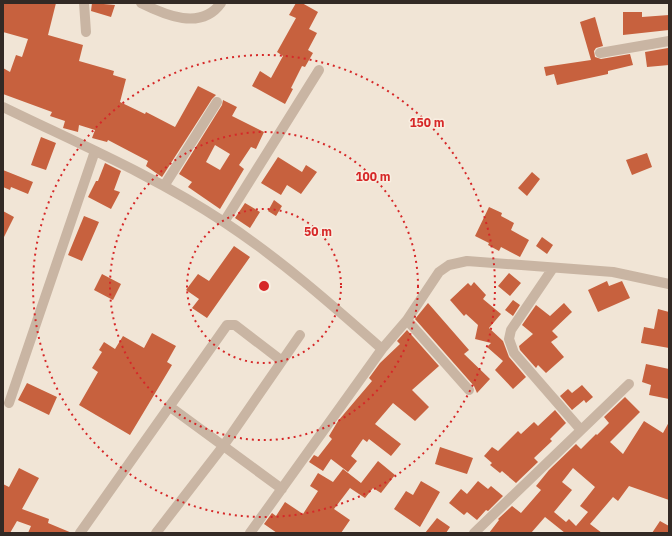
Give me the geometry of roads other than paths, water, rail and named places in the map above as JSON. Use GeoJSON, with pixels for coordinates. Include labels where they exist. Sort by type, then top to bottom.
{"type":"FeatureCollection","features":[{"type":"Feature","properties":{"kind":"street"},"geometry":{"type":"LineString","coordinates":[[84,3],[86,32]]}},
{"type":"Feature","properties":{"kind":"street"},"geometry":{"type":"LineString","coordinates":[[141,3],[159,12],[196,19],[207,16],[221,3]]}},
{"type":"Feature","properties":{"kind":"street"},"geometry":{"type":"LineString","coordinates":[[600,53],[669,41]]}},
{"type":"Feature","properties":{"kind":"street"},"geometry":{"type":"LineString","coordinates":[[224,222],[319,70]]}},
{"type":"Feature","properties":{"kind":"street"},"geometry":{"type":"LineString","coordinates":[[164,186],[217,102]]}},
{"type":"Feature","properties":{"kind":"street"},"geometry":{"type":"LineString","coordinates":[[3,107],[164,186],[224,222],[306,282],[382,349]]}},
{"type":"Feature","properties":{"kind":"street"},"geometry":{"type":"LineString","coordinates":[[9,403],[95,151]]}},
{"type":"Feature","properties":{"kind":"street"},"geometry":{"type":"LineString","coordinates":[[251,533],[382,349],[407,320],[430,283],[439,272],[449,265],[467,261],[613,272],[669,284]]}},
{"type":"Feature","properties":{"kind":"street"},"geometry":{"type":"LineString","coordinates":[[553,268],[511,330],[509,339],[514,353],[581,430]]}},
{"type":"Feature","properties":{"kind":"street"},"geometry":{"type":"LineString","coordinates":[[407,320],[470,390]]}},
{"type":"Feature","properties":{"kind":"street"},"geometry":{"type":"LineString","coordinates":[[80,533],[227,325],[235,325],[282,361]]}},
{"type":"Feature","properties":{"kind":"street"},"geometry":{"type":"LineString","coordinates":[[156,533],[224,445],[300,335]]}},
{"type":"Feature","properties":{"kind":"street"},"geometry":{"type":"LineString","coordinates":[[474,533],[629,384]]}},
{"type":"Feature","properties":{"kind":"street"},"geometry":{"type":"LineString","coordinates":[[169,406],[282,489]]}}]}
